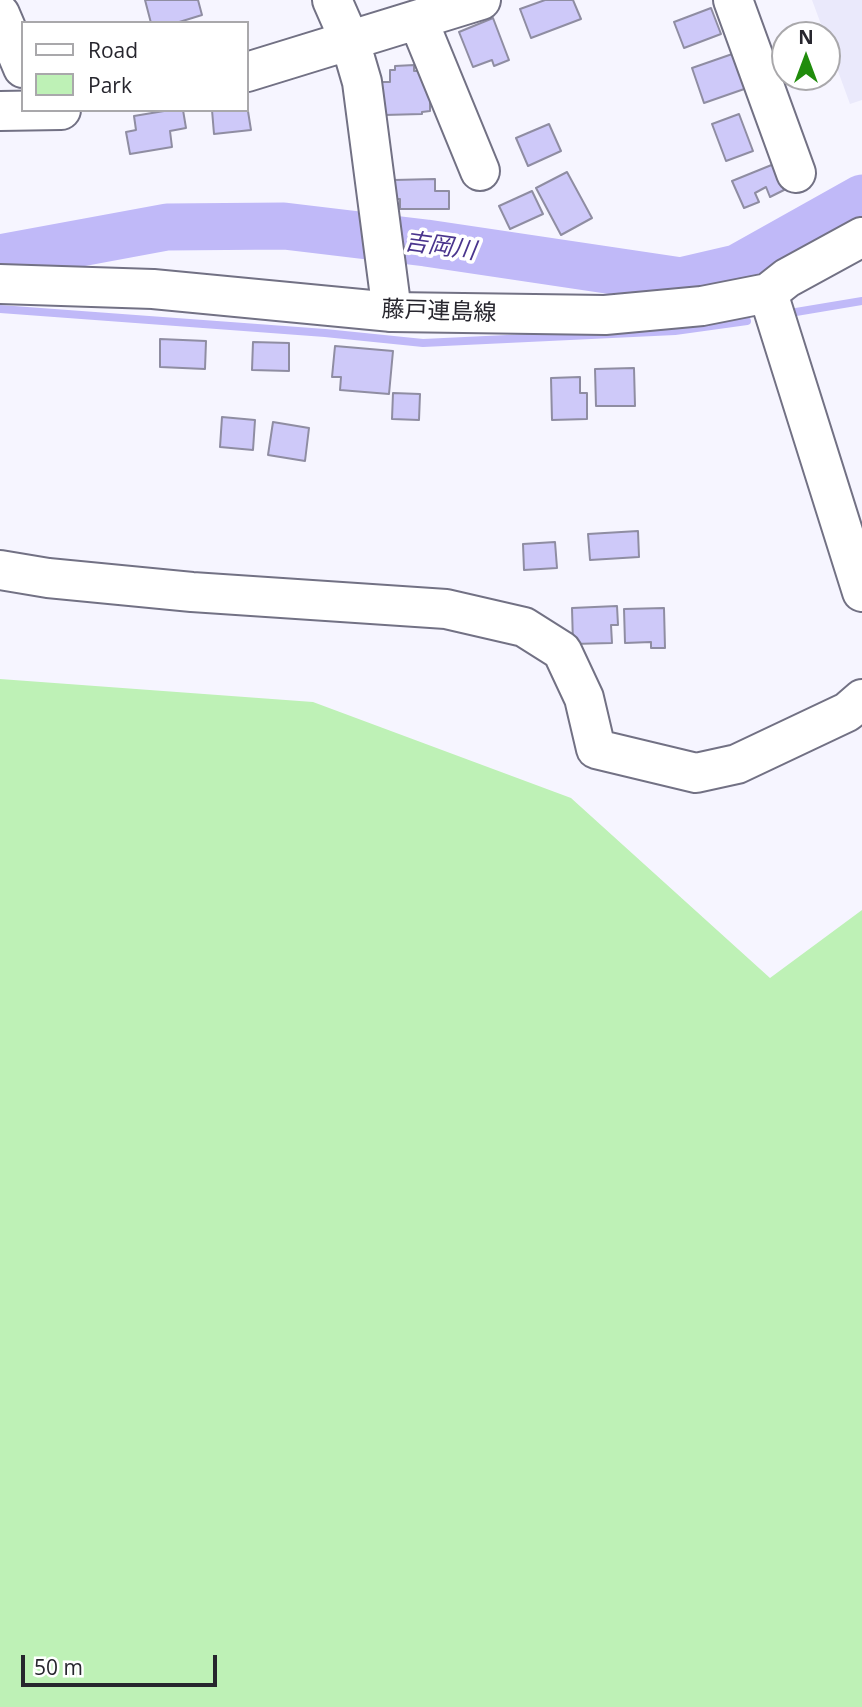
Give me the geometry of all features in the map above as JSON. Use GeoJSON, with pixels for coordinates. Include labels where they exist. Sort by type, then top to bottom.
{"type":"FeatureCollection","features":[{"type":"Feature","properties":{"kind":"street"},"geometry":{"type":"LineString","coordinates":[[332,0],[350,41],[362,82],[392,312]]}},
{"type":"Feature","properties":{"kind":"street"},"geometry":{"type":"LineString","coordinates":[[248,72],[481,0]]}},
{"type":"Feature","properties":{"kind":"street"},"geometry":{"type":"LineString","coordinates":[[733,0],[796,173]]}},
{"type":"Feature","properties":{"kind":"street"},"geometry":{"type":"LineString","coordinates":[[0,14],[21,63]]}},
{"type":"Feature","properties":{"kind":"street"},"geometry":{"type":"LineString","coordinates":[[418,20],[480,171]]}},
{"type":"Feature","properties":{"kind":"street"},"geometry":{"type":"LineString","coordinates":[[0,111],[21,111]]}},
{"type":"Feature","properties":{"kind":"street","name":"藤戸連島線"},"geometry":{"type":"LineString","coordinates":[[0,284],[153,289],[392,312],[605,316],[702,306],[768,293],[787,278],[862,237]]}},
{"type":"Feature","properties":{"kind":"street"},"geometry":{"type":"LineString","coordinates":[[768,293],[862,592]]}},
{"type":"Feature","properties":{"kind":"street"},"geometry":{"type":"LineString","coordinates":[[0,570],[48,578],[192,592],[446,609],[524,627],[562,651],[584,698],[596,749],[696,773],[737,764],[847,712],[862,699]]}},
{"type":"Feature","properties":{"kind":"shaded area"},"geometry":{"type":"Polygon","coordinates":[[[812,0],[862,0],[862,100],[850,104],[841,79],[841,21],[820,21],[812,0]]]}},
{"type":"Feature","properties":{"kind":"green space"},"geometry":{"type":"Polygon","coordinates":[[[0,679],[313,702],[571,798],[770,978],[862,910],[862,1707],[0,1707],[0,679]]]}},
{"type":"Feature","properties":{"kind":"building"},"geometry":{"type":"Polygon","coordinates":[[[145,0],[198,0],[202,15],[182,21],[150,21],[145,0]]]}},
{"type":"Feature","properties":{"kind":"building"},"geometry":{"type":"Polygon","coordinates":[[[545,0],[573,0],[581,19],[531,38],[520,9],[545,0]]]}},
{"type":"Feature","properties":{"kind":"building"},"geometry":{"type":"Polygon","coordinates":[[[711,8],[721,34],[684,48],[674,22],[711,8]]]}},
{"type":"Feature","properties":{"kind":"building"},"geometry":{"type":"Polygon","coordinates":[[[493,18],[509,60],[494,66],[492,60],[473,67],[459,32],[493,18]]]}},
{"type":"Feature","properties":{"kind":"building"},"geometry":{"type":"Polygon","coordinates":[[[738,52],[750,87],[704,103],[692,68],[738,52]]]}},
{"type":"Feature","properties":{"kind":"building"},"geometry":{"type":"Polygon","coordinates":[[[414,65],[414,71],[430,71],[430,111],[422,114],[384,115],[380,82],[390,82],[390,70],[395,70],[395,66],[414,65]]]}},
{"type":"Feature","properties":{"kind":"building"},"geometry":{"type":"Polygon","coordinates":[[[248,111],[251,130],[214,134],[212,112],[248,111]]]}},
{"type":"Feature","properties":{"kind":"building"},"geometry":{"type":"Polygon","coordinates":[[[183,112],[186,128],[170,131],[172,147],[130,154],[126,132],[136,130],[134,116],[183,112]]]}},
{"type":"Feature","properties":{"kind":"building"},"geometry":{"type":"Polygon","coordinates":[[[739,114],[753,151],[726,161],[712,124],[739,114]]]}},
{"type":"Feature","properties":{"kind":"building"},"geometry":{"type":"Polygon","coordinates":[[[549,124],[561,151],[528,166],[516,138],[549,124]]]}},
{"type":"Feature","properties":{"kind":"building"},"geometry":{"type":"Polygon","coordinates":[[[774,164],[784,190],[770,197],[766,187],[755,193],[759,202],[744,208],[732,181],[774,164]]]}},
{"type":"Feature","properties":{"kind":"building"},"geometry":{"type":"Polygon","coordinates":[[[567,172],[592,218],[561,235],[536,188],[567,172]]]}},
{"type":"Feature","properties":{"kind":"building"},"geometry":{"type":"Polygon","coordinates":[[[435,179],[435,191],[449,191],[449,209],[400,209],[400,199],[394,199],[394,180],[435,179]]]}},
{"type":"Feature","properties":{"kind":"building"},"geometry":{"type":"Polygon","coordinates":[[[532,191],[543,214],[510,229],[499,206],[532,191]]]}},
{"type":"Feature","properties":{"kind":"building"},"geometry":{"type":"Polygon","coordinates":[[[160,339],[206,341],[205,369],[160,367],[160,339]]]}},
{"type":"Feature","properties":{"kind":"building"},"geometry":{"type":"Polygon","coordinates":[[[253,342],[289,343],[289,371],[252,370],[253,342]]]}},
{"type":"Feature","properties":{"kind":"building"},"geometry":{"type":"Polygon","coordinates":[[[335,346],[393,351],[389,394],[340,390],[341,377],[332,377],[335,346]]]}},
{"type":"Feature","properties":{"kind":"building"},"geometry":{"type":"Polygon","coordinates":[[[634,368],[635,406],[596,406],[595,369],[634,368]]]}},
{"type":"Feature","properties":{"kind":"building"},"geometry":{"type":"Polygon","coordinates":[[[580,377],[580,393],[587,393],[587,419],[552,420],[551,378],[580,377]]]}},
{"type":"Feature","properties":{"kind":"building"},"geometry":{"type":"Polygon","coordinates":[[[393,393],[420,394],[419,420],[392,419],[393,393]]]}},
{"type":"Feature","properties":{"kind":"building"},"geometry":{"type":"Polygon","coordinates":[[[222,417],[255,420],[253,450],[220,447],[222,417]]]}},
{"type":"Feature","properties":{"kind":"building"},"geometry":{"type":"Polygon","coordinates":[[[273,422],[309,428],[305,461],[268,455],[273,422]]]}},
{"type":"Feature","properties":{"kind":"building"},"geometry":{"type":"Polygon","coordinates":[[[638,531],[639,557],[590,560],[588,534],[638,531]]]}},
{"type":"Feature","properties":{"kind":"building"},"geometry":{"type":"Polygon","coordinates":[[[555,542],[557,568],[524,570],[523,544],[555,542]]]}},
{"type":"Feature","properties":{"kind":"building"},"geometry":{"type":"Polygon","coordinates":[[[617,606],[618,625],[611,625],[612,643],[573,644],[572,608],[617,606]]]}},
{"type":"Feature","properties":{"kind":"building"},"geometry":{"type":"Polygon","coordinates":[[[664,608],[665,648],[651,648],[651,642],[625,643],[624,609],[664,608]]]}},
{"type":"Feature","properties":{"kind":"waterway","name":"吉岡川"},"geometry":{"type":"LineString","coordinates":[[0,258],[167,227],[284,226],[426,243],[681,281],[737,268],[862,198]]}},
{"type":"Feature","properties":{"kind":"waterway"},"geometry":{"type":"LineString","coordinates":[[790,313],[862,301]]}},
{"type":"Feature","properties":{"kind":"waterway"},"geometry":{"type":"LineString","coordinates":[[0,309],[325,333],[423,343],[675,331],[747,321]]}}]}
